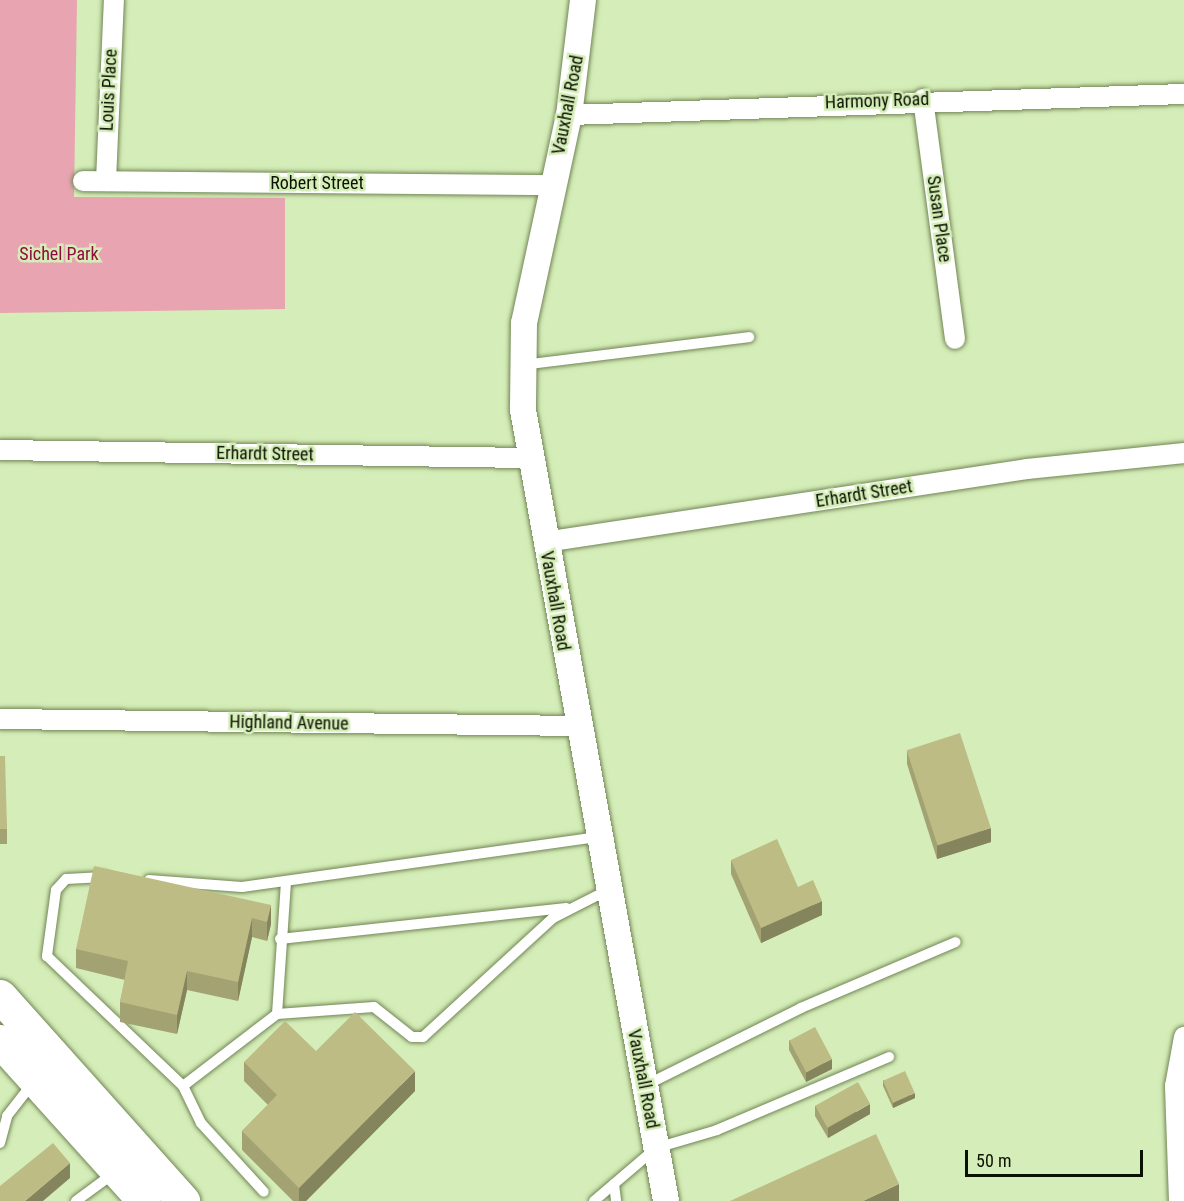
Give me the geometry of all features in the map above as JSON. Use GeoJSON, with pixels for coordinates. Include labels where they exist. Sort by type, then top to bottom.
{"type":"FeatureCollection","features":[{"type":"Feature","properties":{"kind":"highway"},"geometry":{"type":"LineString","coordinates":[[0,996],[182,1198]]}},
{"type":"Feature","properties":{"kind":"highway"},"geometry":{"type":"LineString","coordinates":[[0,1041],[144,1201]]}},
{"type":"Feature","properties":{"kind":"street","name":"Louis Place"},"geometry":{"type":"LineString","coordinates":[[106,181],[114,0]]}},
{"type":"Feature","properties":{"kind":"street","name":"Vauxhall Road"},"geometry":{"type":"LineString","coordinates":[[584,0],[569,115],[551,184],[530,282],[522,365],[529,458],[666,1201]]}},
{"type":"Feature","properties":{"kind":"street","name":"Harmony Road"},"geometry":{"type":"LineString","coordinates":[[569,115],[923,99],[1184,94]]}},
{"type":"Feature","properties":{"kind":"street","name":"Susan Place"},"geometry":{"type":"LineString","coordinates":[[923,99],[955,339]]}},
{"type":"Feature","properties":{"kind":"street","name":"Robert Street"},"geometry":{"type":"LineString","coordinates":[[83,181],[551,184]]}},
{"type":"Feature","properties":{"kind":"street","name":"Erhardt Street"},"geometry":{"type":"LineString","coordinates":[[0,450],[529,458]]}},
{"type":"Feature","properties":{"kind":"street","name":"Erhardt Street"},"geometry":{"type":"LineString","coordinates":[[545,542],[1027,469],[1184,453]]}},
{"type":"Feature","properties":{"kind":"street","name":"Highland Avenue"},"geometry":{"type":"LineString","coordinates":[[0,719],[578,726]]}},
{"type":"Feature","properties":{"kind":"street"},"geometry":{"type":"LineString","coordinates":[[1179,1201],[1175,1086],[1184,1037]]}},
{"type":"Feature","properties":{"kind":"lane"},"geometry":{"type":"LineString","coordinates":[[522,365],[749,337]]}},
{"type":"Feature","properties":{"kind":"lane"},"geometry":{"type":"LineString","coordinates":[[138,880],[242,886],[598,837]]}},
{"type":"Feature","properties":{"kind":"lane"},"geometry":{"type":"LineString","coordinates":[[115,878],[66,879],[56,890],[47,956],[183,1086],[201,1124],[264,1192]]}},
{"type":"Feature","properties":{"kind":"lane"},"geometry":{"type":"LineString","coordinates":[[277,1014],[280,939],[286,881]]}},
{"type":"Feature","properties":{"kind":"lane"},"geometry":{"type":"LineString","coordinates":[[280,939],[566,908],[608,890]]}},
{"type":"Feature","properties":{"kind":"lane"},"geometry":{"type":"LineString","coordinates":[[183,1086],[277,1014],[374,1007],[412,1036],[423,1036],[566,908]]}},
{"type":"Feature","properties":{"kind":"lane"},"geometry":{"type":"LineString","coordinates":[[644,1086],[801,1008],[956,942]]}},
{"type":"Feature","properties":{"kind":"lane"},"geometry":{"type":"LineString","coordinates":[[594,1201],[656,1148],[717,1130],[889,1057]]}},
{"type":"Feature","properties":{"kind":"lane"},"geometry":{"type":"LineString","coordinates":[[0,1143],[7,1116],[35,1080]]}},
{"type":"Feature","properties":{"kind":"lane"},"geometry":{"type":"LineString","coordinates":[[76,1201],[117,1171]]}},
{"type":"Feature","properties":{"kind":"lane"},"geometry":{"type":"LineString","coordinates":[[614,1184],[616,1201]]}},
{"type":"Feature","properties":{"kind":"green space","name":"Sichel Park"},"geometry":{"type":"Polygon","coordinates":[[[0,0],[77,0],[74,197],[285,198],[285,309],[0,313],[0,0]]]}},
{"type":"Feature","properties":{"kind":"building"},"geometry":{"type":"Polygon","coordinates":[[[960,733],[991,828],[938,845],[907,750],[960,733]]]}},
{"type":"Feature","properties":{"kind":"building"},"geometry":{"type":"Polygon","coordinates":[[[0,756],[5,756],[7,829],[0,829],[0,756]]]}},
{"type":"Feature","properties":{"kind":"building"},"geometry":{"type":"Polygon","coordinates":[[[777,839],[798,887],[813,880],[822,901],[761,928],[731,860],[777,839]]]}},
{"type":"Feature","properties":{"kind":"building"},"geometry":{"type":"Polygon","coordinates":[[[94,866],[271,905],[267,922],[252,918],[238,982],[187,971],[177,1015],[120,1002],[128,961],[76,949],[94,866]]]}},
{"type":"Feature","properties":{"kind":"building"},"geometry":{"type":"Polygon","coordinates":[[[355,1012],[415,1071],[299,1188],[242,1131],[277,1095],[244,1062],[285,1021],[316,1051],[355,1012]]]}},
{"type":"Feature","properties":{"kind":"building"},"geometry":{"type":"Polygon","coordinates":[[[815,1027],[832,1059],[806,1072],[789,1041],[815,1027]]]}},
{"type":"Feature","properties":{"kind":"building"},"geometry":{"type":"Polygon","coordinates":[[[905,1071],[915,1093],[893,1103],[883,1081],[905,1071]]]}},
{"type":"Feature","properties":{"kind":"building"},"geometry":{"type":"Polygon","coordinates":[[[858,1082],[870,1104],[827,1128],[815,1106],[858,1082]]]}},
{"type":"Feature","properties":{"kind":"building"},"geometry":{"type":"Polygon","coordinates":[[[876,1134],[899,1184],[863,1201],[730,1201],[876,1134]]]}},
{"type":"Feature","properties":{"kind":"building"},"geometry":{"type":"Polygon","coordinates":[[[53,1143],[70,1163],[25,1201],[0,1201],[0,1186],[53,1143]]]}}]}
